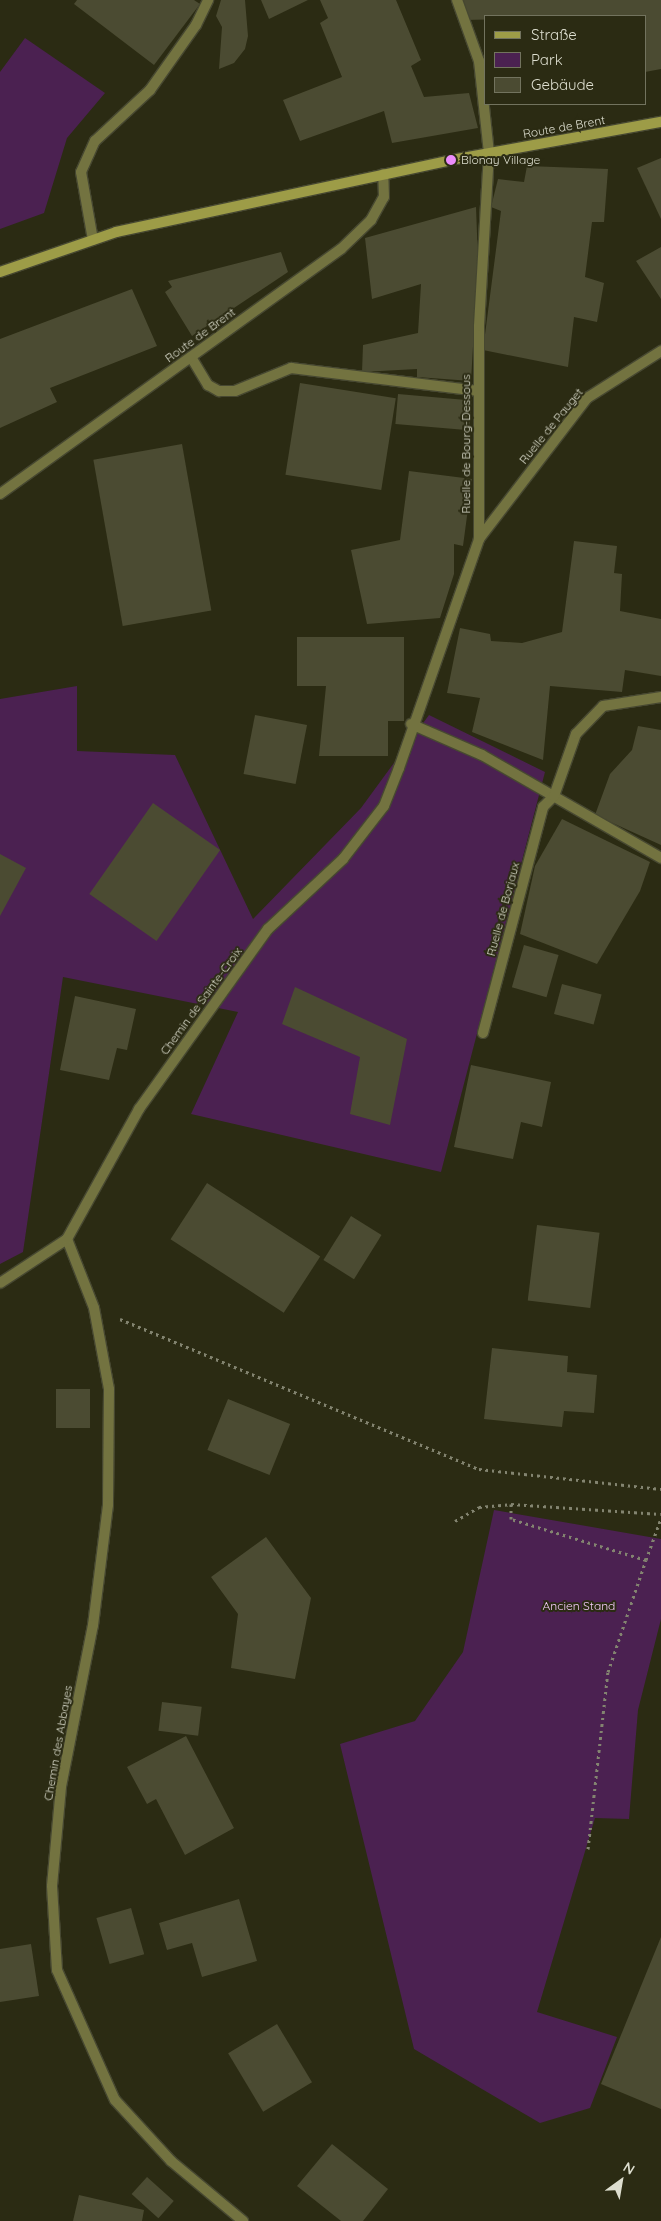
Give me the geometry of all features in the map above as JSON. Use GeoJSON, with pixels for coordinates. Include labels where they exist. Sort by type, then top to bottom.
{"type":"FeatureCollection","features":[{"type":"Feature","properties":{"kind":"main road","name":"Route de Brent"},"geometry":{"type":"LineString","coordinates":[[0,272],[93,240],[383,174],[661,122]]}},
{"type":"Feature","properties":{"kind":"street"},"geometry":{"type":"LineString","coordinates":[[93,240],[81,172],[95,142],[150,90],[196,25],[208,0]]}},
{"type":"Feature","properties":{"kind":"street","name":"Ruelle de Bourg-Dessous"},"geometry":{"type":"LineString","coordinates":[[457,0],[479,61],[483,98]]}},
{"type":"Feature","properties":{"kind":"street","name":"Ruelle de Bourg-Dessous"},"geometry":{"type":"LineString","coordinates":[[411,724],[479,538],[478,392],[489,153],[484,105]]}},
{"type":"Feature","properties":{"kind":"street","name":"Route de Brent"},"geometry":{"type":"LineString","coordinates":[[0,494],[341,249],[371,220],[384,197],[383,174]]}},
{"type":"Feature","properties":{"kind":"street","name":"Ruelle de Pauget"},"geometry":{"type":"LineString","coordinates":[[479,538],[587,398],[661,351]]}},
{"type":"Feature","properties":{"kind":"street"},"geometry":{"type":"LineString","coordinates":[[191,357],[208,385],[219,392],[235,391],[291,368],[478,392]]}},
{"type":"Feature","properties":{"kind":"street","name":"Ruelle de Borjaux"},"geometry":{"type":"LineString","coordinates":[[483,1033],[543,807],[554,796],[576,734],[603,706],[661,697]]}},
{"type":"Feature","properties":{"kind":"street"},"geometry":{"type":"LineString","coordinates":[[411,724],[482,755],[661,858]]}},
{"type":"Feature","properties":{"kind":"street","name":"Chemin de Sainte-Croix"},"geometry":{"type":"LineString","coordinates":[[0,1283],[67,1239],[139,1109],[268,929],[343,859],[384,806],[411,724]]}},
{"type":"Feature","properties":{"kind":"street","name":"Chemin des Abbayes"},"geometry":{"type":"LineString","coordinates":[[67,1239],[94,1308],[109,1389],[108,1505],[93,1625],[61,1786],[52,1886],[57,1970],[115,2100],[171,2161],[244,2221]]}},
{"type":"Feature","properties":{"kind":"path"},"geometry":{"type":"LineString","coordinates":[[94,1308],[479,1469],[661,1488]]}},
{"type":"Feature","properties":{"kind":"path"},"geometry":{"type":"LineString","coordinates":[[511,1504],[511,1519],[646,1560]]}},
{"type":"Feature","properties":{"kind":"path"},"geometry":{"type":"LineString","coordinates":[[455,1521],[479,1506],[511,1504],[661,1516],[608,1672],[588,1849]]}},
{"type":"Feature","properties":{"kind":"green space"},"geometry":{"type":"Polygon","coordinates":[[[25,38],[105,93],[67,138],[44,213],[0,229],[0,72],[25,38]]]}},
{"type":"Feature","properties":{"kind":"green space"},"geometry":{"type":"Polygon","coordinates":[[[77,686],[77,751],[175,755],[253,919],[361,808],[429,715],[545,772],[441,1172],[191,1114],[238,1012],[63,977],[23,1252],[0,1264],[0,699],[77,686]]]}},
{"type":"Feature","properties":{"kind":"green space","name":"Ancien Stand"},"geometry":{"type":"Polygon","coordinates":[[[494,1510],[661,1539],[661,1619],[638,1710],[629,1819],[595,1818],[537,2012],[617,2037],[590,2108],[540,2123],[414,2049],[340,1744],[415,1721],[463,1652],[494,1510]]]}},
{"type":"Feature","properties":{"kind":"building"},"geometry":{"type":"Polygon","coordinates":[[[77,0],[194,0],[200,4],[154,65],[74,4],[77,0]]]}},
{"type":"Feature","properties":{"kind":"building"},"geometry":{"type":"Polygon","coordinates":[[[221,0],[245,0],[248,36],[245,49],[234,63],[219,69],[222,27],[216,16],[221,0]]]}},
{"type":"Feature","properties":{"kind":"building"},"geometry":{"type":"Polygon","coordinates":[[[261,0],[308,0],[269,19],[261,0]]]}},
{"type":"Feature","properties":{"kind":"building"},"geometry":{"type":"Polygon","coordinates":[[[320,0],[396,0],[421,60],[411,66],[424,97],[469,93],[478,128],[392,143],[384,111],[300,141],[283,100],[342,77],[320,23],[328,18],[320,0]]]}},
{"type":"Feature","properties":{"kind":"building"},"geometry":{"type":"Polygon","coordinates":[[[460,0],[661,0],[661,69],[646,72],[646,15],[483,15],[483,20],[464,20],[460,0]]]}},
{"type":"Feature","properties":{"kind":"building"},"geometry":{"type":"Polygon","coordinates":[[[661,158],[661,219],[637,168],[661,158]]]}},
{"type":"Feature","properties":{"kind":"building"},"geometry":{"type":"Polygon","coordinates":[[[527,166],[608,169],[604,222],[592,222],[585,277],[604,283],[597,322],[574,317],[568,367],[483,350],[501,211],[491,207],[498,179],[524,182],[527,166]]]}},
{"type":"Feature","properties":{"kind":"building"},"geometry":{"type":"Polygon","coordinates":[[[476,207],[478,260],[471,381],[417,377],[417,369],[362,372],[363,345],[418,333],[421,284],[372,299],[365,238],[476,207]]]}},
{"type":"Feature","properties":{"kind":"building"},"geometry":{"type":"Polygon","coordinates":[[[661,247],[661,299],[636,261],[661,247]]]}},
{"type":"Feature","properties":{"kind":"building"},"geometry":{"type":"Polygon","coordinates":[[[281,252],[288,272],[192,336],[165,292],[172,287],[168,281],[281,252]]]}},
{"type":"Feature","properties":{"kind":"building"},"geometry":{"type":"Polygon","coordinates":[[[132,289],[157,346],[50,388],[57,402],[0,428],[0,339],[132,289]]]}},
{"type":"Feature","properties":{"kind":"building"},"geometry":{"type":"Polygon","coordinates":[[[300,383],[396,398],[381,490],[285,475],[300,383]]]}},
{"type":"Feature","properties":{"kind":"building"},"geometry":{"type":"Polygon","coordinates":[[[398,394],[472,400],[469,430],[395,424],[398,394]]]}},
{"type":"Feature","properties":{"kind":"building"},"geometry":{"type":"Polygon","coordinates":[[[182,444],[211,610],[123,626],[93,460],[182,444]]]}},
{"type":"Feature","properties":{"kind":"building"},"geometry":{"type":"Polygon","coordinates":[[[409,471],[472,479],[463,546],[454,544],[454,574],[440,618],[367,624],[351,550],[400,540],[409,471]]]}},
{"type":"Feature","properties":{"kind":"building"},"geometry":{"type":"Polygon","coordinates":[[[574,541],[617,546],[614,573],[622,574],[620,611],[661,619],[661,676],[625,670],[622,692],[550,686],[543,760],[472,732],[480,698],[447,693],[460,628],[490,634],[491,641],[522,643],[562,632],[574,541]]]}},
{"type":"Feature","properties":{"kind":"building"},"geometry":{"type":"Polygon","coordinates":[[[297,637],[404,637],[404,721],[388,721],[388,756],[319,756],[326,686],[297,686],[297,637]]]}},
{"type":"Feature","properties":{"kind":"building"},"geometry":{"type":"Polygon","coordinates":[[[255,715],[307,725],[296,784],[244,774],[255,715]]]}},
{"type":"Feature","properties":{"kind":"building"},"geometry":{"type":"Polygon","coordinates":[[[638,726],[661,730],[661,845],[595,815],[610,774],[632,750],[638,726]]]}},
{"type":"Feature","properties":{"kind":"building"},"geometry":{"type":"Polygon","coordinates":[[[153,803],[220,850],[157,941],[89,894],[153,803]]]}},
{"type":"Feature","properties":{"kind":"building"},"geometry":{"type":"Polygon","coordinates":[[[562,819],[650,862],[640,891],[597,964],[520,934],[535,866],[562,819]]]}},
{"type":"Feature","properties":{"kind":"building"},"geometry":{"type":"Polygon","coordinates":[[[0,854],[26,868],[0,916],[0,854]]]}},
{"type":"Feature","properties":{"kind":"building"},"geometry":{"type":"Polygon","coordinates":[[[524,945],[559,955],[546,997],[512,987],[524,945]]]}},
{"type":"Feature","properties":{"kind":"building"},"geometry":{"type":"Polygon","coordinates":[[[562,984],[602,995],[594,1025],[554,1014],[562,984]]]}},
{"type":"Feature","properties":{"kind":"building"},"geometry":{"type":"Polygon","coordinates":[[[295,987],[407,1039],[390,1125],[350,1114],[360,1057],[282,1024],[295,987]]]}},
{"type":"Feature","properties":{"kind":"building"},"geometry":{"type":"Polygon","coordinates":[[[75,996],[136,1009],[127,1050],[117,1048],[109,1080],[60,1070],[75,996]]]}},
{"type":"Feature","properties":{"kind":"building"},"geometry":{"type":"Polygon","coordinates":[[[471,1065],[551,1082],[542,1127],[521,1122],[513,1159],[454,1147],[471,1065]]]}},
{"type":"Feature","properties":{"kind":"building"},"geometry":{"type":"Polygon","coordinates":[[[207,1183],[320,1257],[284,1313],[171,1239],[207,1183]]]}},
{"type":"Feature","properties":{"kind":"building"},"geometry":{"type":"Polygon","coordinates":[[[351,1216],[382,1235],[354,1279],[323,1260],[351,1216]]]}},
{"type":"Feature","properties":{"kind":"building"},"geometry":{"type":"Polygon","coordinates":[[[537,1225],[600,1233],[590,1308],[528,1300],[537,1225]]]}},
{"type":"Feature","properties":{"kind":"building"},"geometry":{"type":"Polygon","coordinates":[[[492,1348],[568,1356],[567,1372],[597,1375],[594,1413],[564,1411],[562,1427],[484,1419],[492,1348]]]}},
{"type":"Feature","properties":{"kind":"building"},"geometry":{"type":"Polygon","coordinates":[[[56,1389],[90,1389],[90,1428],[56,1428],[56,1389]]]}},
{"type":"Feature","properties":{"kind":"building"},"geometry":{"type":"Polygon","coordinates":[[[228,1399],[290,1424],[270,1475],[207,1450],[228,1399]]]}},
{"type":"Feature","properties":{"kind":"building"},"geometry":{"type":"Polygon","coordinates":[[[266,1537],[311,1598],[295,1679],[231,1668],[238,1614],[211,1577],[266,1537]]]}},
{"type":"Feature","properties":{"kind":"building"},"geometry":{"type":"Polygon","coordinates":[[[162,1702],[202,1707],[198,1736],[158,1731],[162,1702]]]}},
{"type":"Feature","properties":{"kind":"building"},"geometry":{"type":"Polygon","coordinates":[[[186,1736],[234,1828],[185,1855],[156,1799],[147,1804],[127,1767],[186,1736]]]}},
{"type":"Feature","properties":{"kind":"building"},"geometry":{"type":"Polygon","coordinates":[[[239,1899],[257,1961],[202,1977],[192,1943],[167,1950],[159,1923],[239,1899]]]}},
{"type":"Feature","properties":{"kind":"building"},"geometry":{"type":"Polygon","coordinates":[[[131,1908],[144,1954],[110,1964],[96,1918],[131,1908]]]}},
{"type":"Feature","properties":{"kind":"building"},"geometry":{"type":"Polygon","coordinates":[[[661,1937],[661,2109],[601,2084],[661,1937]]]}},
{"type":"Feature","properties":{"kind":"building"},"geometry":{"type":"Polygon","coordinates":[[[31,1944],[39,1996],[0,2002],[0,1949],[31,1944]]]}},
{"type":"Feature","properties":{"kind":"building"},"geometry":{"type":"Polygon","coordinates":[[[277,2024],[312,2082],[263,2112],[228,2053],[277,2024]]]}},
{"type":"Feature","properties":{"kind":"building"},"geometry":{"type":"Polygon","coordinates":[[[332,2144],[388,2189],[363,2221],[341,2221],[297,2186],[332,2144]]]}},
{"type":"Feature","properties":{"kind":"building"},"geometry":{"type":"Polygon","coordinates":[[[147,2177],[174,2201],[158,2218],[132,2194],[147,2177]]]}},
{"type":"Feature","properties":{"kind":"building"},"geometry":{"type":"Polygon","coordinates":[[[79,2195],[144,2210],[142,2221],[73,2221],[79,2195]]]}},
{"type":"Feature","properties":{"kind":"place","name":"Blonay Village"},"geometry":{"type":"Point","coordinates":[451,160]}}]}
